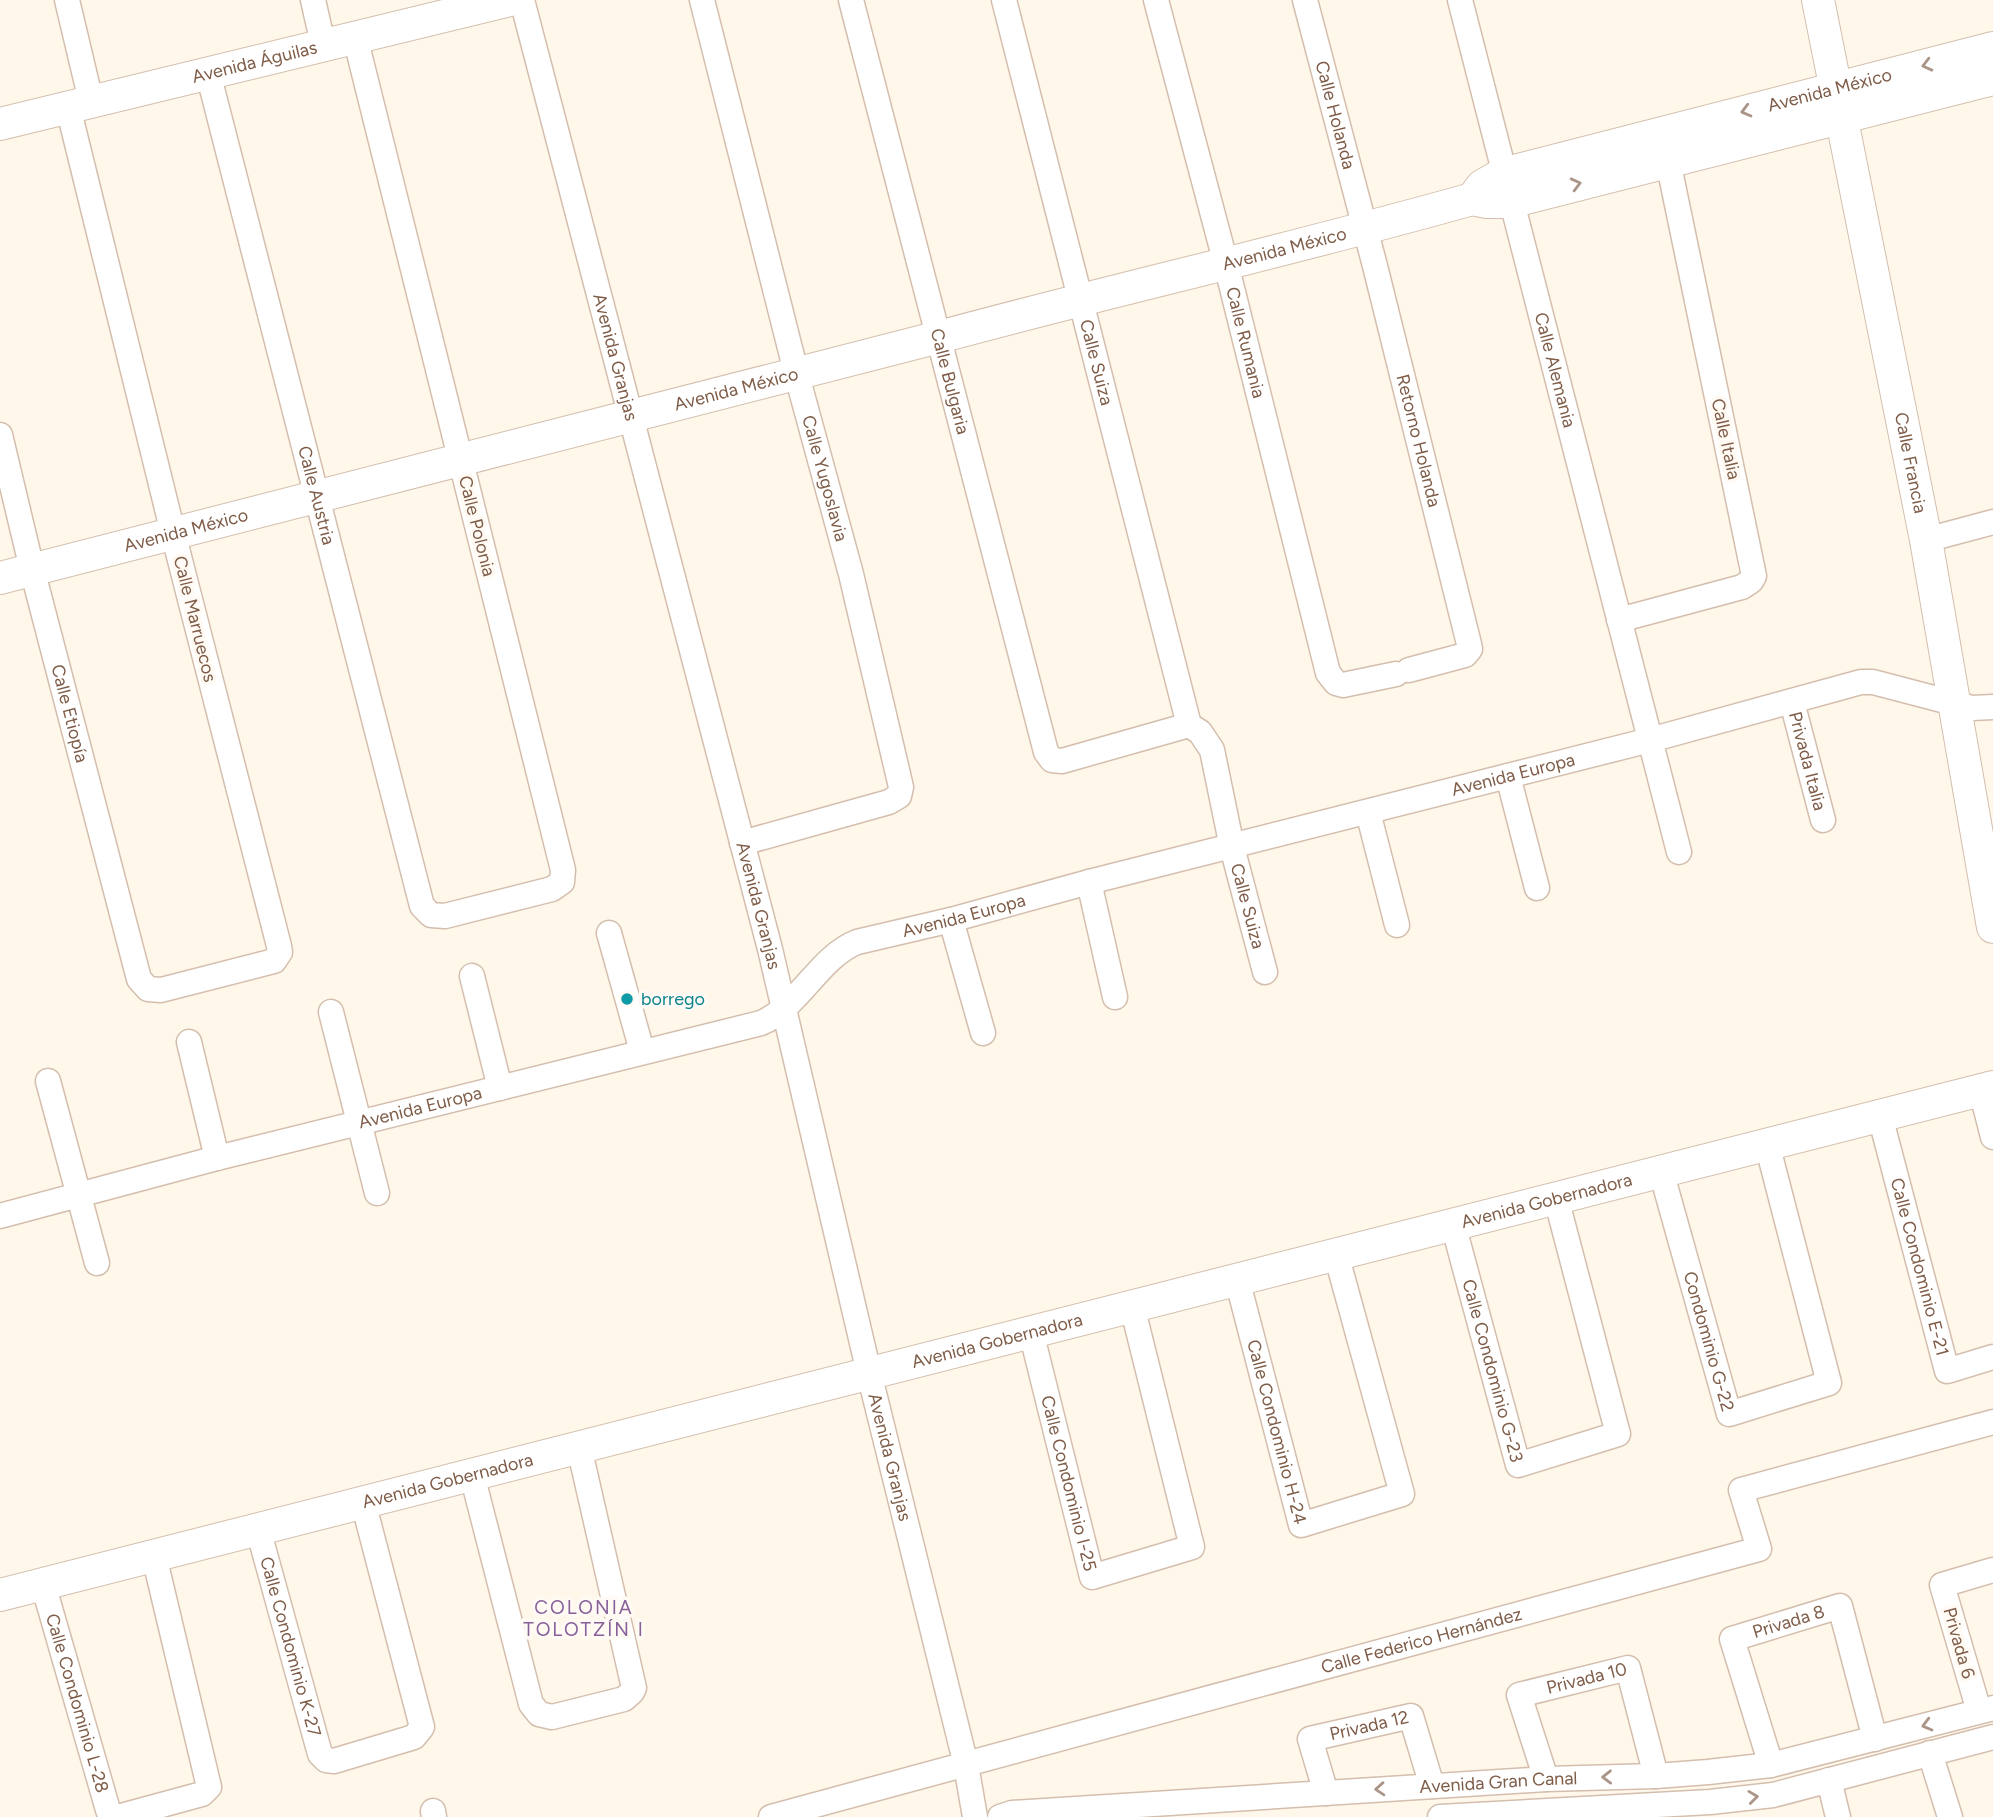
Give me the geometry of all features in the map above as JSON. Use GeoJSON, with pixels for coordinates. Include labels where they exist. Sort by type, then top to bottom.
{"type":"FeatureCollection","features":[{"type":"Feature","properties":{"kind":"street","name":"Calle Marruecos"},"geometry":{"type":"LineString","coordinates":[[67,0],[80,104],[173,533],[280,952],[274,961],[268,964],[161,990],[148,989]]}},
{"type":"Feature","properties":{"kind":"street"},"geometry":{"type":"LineString","coordinates":[[313,0],[323,44]]}},
{"type":"Feature","properties":{"kind":"street","name":"Avenida Águilas"},"geometry":{"type":"LineString","coordinates":[[0,124],[510,0]]}},
{"type":"Feature","properties":{"kind":"street","name":"Avenida Granjas"},"geometry":{"type":"LineString","coordinates":[[522,0],[742,842],[966,1765],[975,1817]]}},
{"type":"Feature","properties":{"kind":"street","name":"Calle Yugoslavia"},"geometry":{"type":"LineString","coordinates":[[702,0],[796,372],[851,574],[901,792],[889,802],[742,842]]}},
{"type":"Feature","properties":{"kind":"street","name":"Calle Bulgaria"},"geometry":{"type":"LineString","coordinates":[[851,0],[1046,752],[1052,760],[1062,761],[1189,725]]}},
{"type":"Feature","properties":{"kind":"street","name":"Calle Suiza"},"geometry":{"type":"LineString","coordinates":[[1004,0],[1189,725],[1200,732],[1212,750],[1232,848],[1265,972]]}},
{"type":"Feature","properties":{"kind":"street","name":"Calle Rumania"},"geometry":{"type":"LineString","coordinates":[[1156,0],[1226,264],[1328,673],[1336,683],[1343,685],[1403,672]]}},
{"type":"Feature","properties":{"kind":"street","name":"Calle Holanda"},"geometry":{"type":"LineString","coordinates":[[1305,0],[1365,229]]}},
{"type":"Feature","properties":{"kind":"street","name":"Calle Alemania"},"geometry":{"type":"LineString","coordinates":[[1460,0],[1679,852]]}},
{"type":"Feature","properties":{"kind":"street","name":"Calle Francia"},"geometry":{"type":"LineString","coordinates":[[1818,0],[1926,540],[1993,927]]}},
{"type":"Feature","properties":{"kind":"street","name":"Calle Polonia"},"geometry":{"type":"LineString","coordinates":[[355,37],[563,877],[558,886],[552,889],[444,916],[431,915]]}},
{"type":"Feature","properties":{"kind":"street","name":"Avenida México"},"geometry":{"type":"LineString","coordinates":[[0,578],[1082,298],[1365,229],[1472,199],[1482,186],[1507,188],[1668,161],[1993,48]]}},
{"type":"Feature","properties":{"kind":"street","name":"Calle Austria"},"geometry":{"type":"LineString","coordinates":[[208,73],[422,906],[431,915]]}},
{"type":"Feature","properties":{"kind":"street","name":"Avenida México"},"geometry":{"type":"LineString","coordinates":[[1507,188],[1838,102],[1993,79]]}},
{"type":"Feature","properties":{"kind":"street","name":"Calle Italia"},"geometry":{"type":"LineString","coordinates":[[1619,620],[1742,587],[1754,576],[1668,161]]}},
{"type":"Feature","properties":{"kind":"street","name":"Retorno Holanda"},"geometry":{"type":"LineString","coordinates":[[1365,229],[1469,644],[1468,652],[1459,657],[1403,672]]}},
{"type":"Feature","properties":{"kind":"street","name":"Calle Etiopía"},"geometry":{"type":"LineString","coordinates":[[0,435],[32,569],[139,979],[148,989]]}},
{"type":"Feature","properties":{"kind":"street"},"geometry":{"type":"LineString","coordinates":[[1926,540],[1993,522]]}},
{"type":"Feature","properties":{"kind":"street","name":"Avenida Europa"},"geometry":{"type":"LineString","coordinates":[[0,1216],[217,1158],[761,1023],[783,1008],[848,945],[1867,682],[1979,709],[1993,707]]}},
{"type":"Feature","properties":{"kind":"street","name":"Privada Italia"},"geometry":{"type":"LineString","coordinates":[[1792,702],[1823,820]]}},
{"type":"Feature","properties":{"kind":"street"},"geometry":{"type":"LineString","coordinates":[[1508,776],[1537,888]]}},
{"type":"Feature","properties":{"kind":"street"},"geometry":{"type":"LineString","coordinates":[[1368,812],[1397,925]]}},
{"type":"Feature","properties":{"kind":"street"},"geometry":{"type":"LineString","coordinates":[[1089,882],[1115,997]]}},
{"type":"Feature","properties":{"kind":"street"},"geometry":{"type":"LineString","coordinates":[[951,920],[983,1033]]}},
{"type":"Feature","properties":{"kind":"street"},"geometry":{"type":"LineString","coordinates":[[609,933],[642,1051]]}},
{"type":"Feature","properties":{"kind":"street"},"geometry":{"type":"LineString","coordinates":[[472,976],[500,1088]]}},
{"type":"Feature","properties":{"kind":"street"},"geometry":{"type":"LineString","coordinates":[[331,1012],[377,1193]]}},
{"type":"Feature","properties":{"kind":"street"},"geometry":{"type":"LineString","coordinates":[[189,1042],[217,1158]]}},
{"type":"Feature","properties":{"kind":"street"},"geometry":{"type":"LineString","coordinates":[[48,1081],[97,1263]]}},
{"type":"Feature","properties":{"kind":"street"},"geometry":{"type":"LineString","coordinates":[[1987,1088],[1993,1137]]}},
{"type":"Feature","properties":{"kind":"street","name":"Avenida Gobernadora"},"geometry":{"type":"LineString","coordinates":[[0,1595],[1987,1088]]}},
{"type":"Feature","properties":{"kind":"street","name":"Calle Condominio E-21"},"geometry":{"type":"LineString","coordinates":[[1880,1115],[1947,1371],[1993,1357]]}},
{"type":"Feature","properties":{"kind":"street","name":"Condominio G-22"},"geometry":{"type":"LineString","coordinates":[[1661,1171],[1729,1414],[1829,1384],[1767,1144]]}},
{"type":"Feature","properties":{"kind":"street","name":"Calle Condominio G-23"},"geometry":{"type":"LineString","coordinates":[[1453,1224],[1518,1465],[1618,1434],[1556,1198]]}},
{"type":"Feature","properties":{"kind":"street","name":"Calle Condominio H-24"},"geometry":{"type":"LineString","coordinates":[[1237,1279],[1301,1525],[1402,1494],[1336,1254]]}},
{"type":"Feature","properties":{"kind":"street","name":"Calle Condominio I-25"},"geometry":{"type":"LineString","coordinates":[[1031,1332],[1092,1577],[1192,1547],[1132,1306]]}},
{"type":"Feature","properties":{"kind":"street","name":"Calle Federico Hernández"},"geometry":{"type":"LineString","coordinates":[[771,1817],[1759,1549],[1741,1490],[1993,1422]]}},
{"type":"Feature","properties":{"kind":"street"},"geometry":{"type":"LineString","coordinates":[[472,1475],[534,1710],[545,1717],[624,1699],[632,1692],[634,1683],[579,1447]]}},
{"type":"Feature","properties":{"kind":"street","name":"Calle Condominio K-27"},"geometry":{"type":"LineString","coordinates":[[258,1529],[320,1754],[326,1760],[334,1762],[414,1737],[422,1727],[363,1502]]}},
{"type":"Feature","properties":{"kind":"street","name":"Calle Condominio L-28"},"geometry":{"type":"LineString","coordinates":[[43,1584],[108,1810],[114,1816],[121,1816],[202,1794],[209,1787],[154,1556]]}},
{"type":"Feature","properties":{"kind":"street","name":"Privada 6"},"geometry":{"type":"LineString","coordinates":[[1986,1710],[1942,1585],[1993,1570]]}},
{"type":"Feature","properties":{"kind":"street","name":"Privada 8"},"geometry":{"type":"LineString","coordinates":[[1771,1765],[1732,1639],[1840,1606],[1875,1739]]}},
{"type":"Feature","properties":{"kind":"street","name":"Privada 10"},"geometry":{"type":"LineString","coordinates":[[1546,1779],[1519,1695],[1628,1668],[1656,1776]]}},
{"type":"Feature","properties":{"kind":"street","name":"Avenida Gran Canal"},"geometry":{"type":"LineString","coordinates":[[1000,1817],[1012,1813],[1274,1807],[1326,1793],[1708,1772],[1771,1765],[1986,1710]]}},
{"type":"Feature","properties":{"kind":"street","name":"Privada 12"},"geometry":{"type":"LineString","coordinates":[[1326,1793],[1310,1739],[1411,1716],[1432,1786]]}},
{"type":"Feature","properties":{"kind":"street","name":"Avenida Gran Canal"},"geometry":{"type":"LineString","coordinates":[[1440,1817],[1711,1810],[1993,1737]]}},
{"type":"Feature","properties":{"kind":"street"},"geometry":{"type":"LineString","coordinates":[[1930,1753],[1950,1817]]}},
{"type":"Feature","properties":{"kind":"street"},"geometry":{"type":"LineString","coordinates":[[1708,1772],[1711,1810]]}},
{"type":"Feature","properties":{"kind":"street"},"geometry":{"type":"LineString","coordinates":[[1829,1780],[1838,1817]]}},
{"type":"Feature","properties":{"kind":"place","name":"borrego"},"geometry":{"type":"Point","coordinates":[627,999]}},
{"type":"Feature","properties":{"kind":"district","name":"COLONIA TOLOTZÍN I"},"geometry":{"type":"Point","coordinates":[584,1618]}}]}
